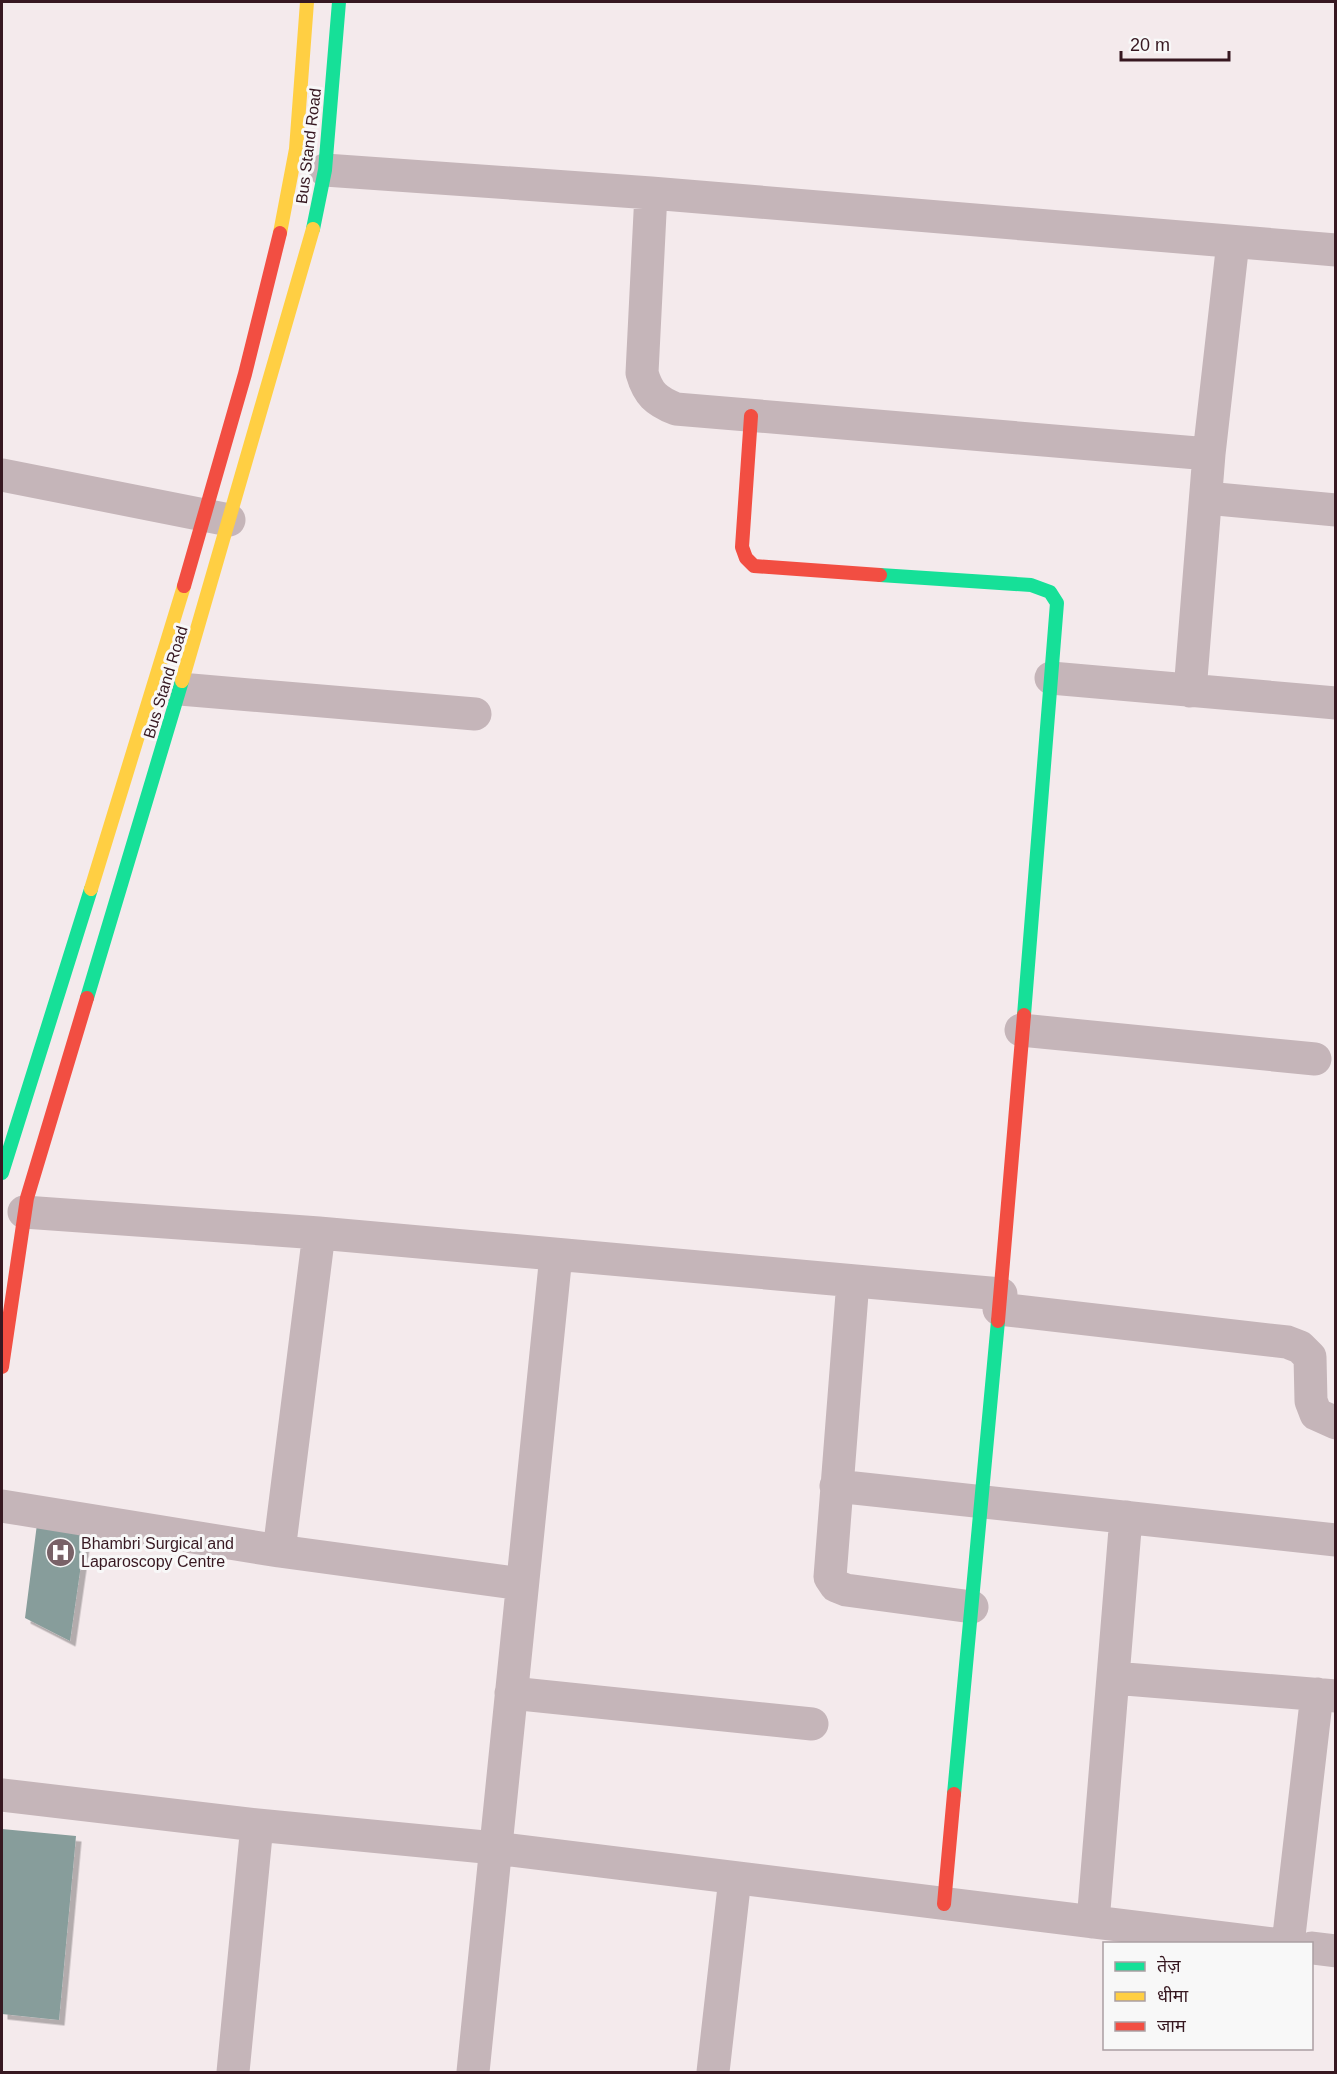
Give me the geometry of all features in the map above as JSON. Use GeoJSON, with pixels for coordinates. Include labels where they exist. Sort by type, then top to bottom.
{"type":"FeatureCollection","features":[{"type":"Feature","properties":{"kind":"street","name":"Bus Stand Road"},"geometry":{"type":"LineString","coordinates":[[2,1367],[24,1212],[180,689],[245,374],[285,214],[296,149],[307,2]]}},
{"type":"Feature","properties":{"kind":"street","name":"Bus Stand Road"},"geometry":{"type":"LineString","coordinates":[[2,1173],[316,218],[325,170],[339,2]]}},
{"type":"Feature","properties":{"kind":"street"},"geometry":{"type":"LineString","coordinates":[[325,170],[651,193],[1335,250]]}},
{"type":"Feature","properties":{"kind":"street"},"geometry":{"type":"LineString","coordinates":[[651,193],[642,373],[647,390],[659,402],[676,409],[1209,454]]}},
{"type":"Feature","properties":{"kind":"street"},"geometry":{"type":"LineString","coordinates":[[1190,691],[1209,454],[1233,242]]}},
{"type":"Feature","properties":{"kind":"street"},"geometry":{"type":"LineString","coordinates":[[751,416],[742,547],[746,558],[754,566],[769,570],[1030,585],[1045,589],[1054,596],[1057,603],[1000,1302],[944,1904]]}},
{"type":"Feature","properties":{"kind":"street"},"geometry":{"type":"LineString","coordinates":[[2,475],[217,518]]}},
{"type":"Feature","properties":{"kind":"street"},"geometry":{"type":"LineString","coordinates":[[1206,498],[1335,510]]}},
{"type":"Feature","properties":{"kind":"street"},"geometry":{"type":"LineString","coordinates":[[1052,678],[1335,703]]}},
{"type":"Feature","properties":{"kind":"street"},"geometry":{"type":"LineString","coordinates":[[180,689],[475,714]]}},
{"type":"Feature","properties":{"kind":"street"},"geometry":{"type":"LineString","coordinates":[[1021,1030],[1315,1059]]}},
{"type":"Feature","properties":{"kind":"street"},"geometry":{"type":"LineString","coordinates":[[24,1212],[319,1233],[854,1281],[1287,1342],[1300,1347],[1310,1357],[1311,1401],[1316,1414],[1335,1423]]}},
{"type":"Feature","properties":{"kind":"street"},"geometry":{"type":"LineString","coordinates":[[279,1551],[319,1233]]}},
{"type":"Feature","properties":{"kind":"street"},"geometry":{"type":"LineString","coordinates":[[473,2073],[556,1255]]}},
{"type":"Feature","properties":{"kind":"street"},"geometry":{"type":"LineString","coordinates":[[854,1281],[829,1567],[830,1577],[836,1586],[846,1590],[972,1607]]}},
{"type":"Feature","properties":{"kind":"street"},"geometry":{"type":"LineString","coordinates":[[836,1486],[1335,1540]]}},
{"type":"Feature","properties":{"kind":"street"},"geometry":{"type":"LineString","coordinates":[[2,1506],[279,1551],[522,1584]]}},
{"type":"Feature","properties":{"kind":"street"},"geometry":{"type":"LineString","coordinates":[[1094,1922],[1126,1517]]}},
{"type":"Feature","properties":{"kind":"street"},"geometry":{"type":"LineString","coordinates":[[1113,1678],[1326,1695],[1288,1942]]}},
{"type":"Feature","properties":{"kind":"street"},"geometry":{"type":"LineString","coordinates":[[511,1693],[812,1724]]}},
{"type":"Feature","properties":{"kind":"street"},"geometry":{"type":"LineString","coordinates":[[2,1795],[257,1825],[495,1848],[1257,1942]]}},
{"type":"Feature","properties":{"kind":"street"},"geometry":{"type":"LineString","coordinates":[[233,2073],[257,1825]]}},
{"type":"Feature","properties":{"kind":"street"},"geometry":{"type":"LineString","coordinates":[[713,2073],[735,1878]]}},
{"type":"Feature","properties":{"kind":"street"},"geometry":{"type":"LineString","coordinates":[[1313,1948],[1335,1951]]}},
{"type":"Feature","properties":{"kind":"building"},"geometry":{"type":"Polygon","coordinates":[[[37,1524],[86,1530],[70,1641],[25,1618],[37,1524]]]}},
{"type":"Feature","properties":{"kind":"building"},"geometry":{"type":"Polygon","coordinates":[[[2,1829],[76,1836],[59,2020],[2,2014],[2,1829]]]}},
{"type":"Feature","properties":{"kind":"traffic: fast"},"geometry":{"type":"LineString","coordinates":[[313,229],[325,170],[339,2]]}},
{"type":"Feature","properties":{"kind":"traffic: fast"},"geometry":{"type":"LineString","coordinates":[[880,575],[1031,585],[1050,592],[1057,603],[1024,1015]]}},
{"type":"Feature","properties":{"kind":"traffic: fast"},"geometry":{"type":"LineString","coordinates":[[87,998],[182,681]]}},
{"type":"Feature","properties":{"kind":"traffic: fast"},"geometry":{"type":"LineString","coordinates":[[2,1173],[91,889]]}},
{"type":"Feature","properties":{"kind":"traffic: fast"},"geometry":{"type":"LineString","coordinates":[[954,1794],[998,1321]]}},
{"type":"Feature","properties":{"kind":"traffic: slow"},"geometry":{"type":"LineString","coordinates":[[280,233],[296,149],[307,2]]}},
{"type":"Feature","properties":{"kind":"traffic: slow"},"geometry":{"type":"LineString","coordinates":[[182,681],[313,229]]}},
{"type":"Feature","properties":{"kind":"traffic: slow"},"geometry":{"type":"LineString","coordinates":[[91,889],[184,586]]}},
{"type":"Feature","properties":{"kind":"traffic: jam"},"geometry":{"type":"LineString","coordinates":[[184,586],[245,374],[280,233]]}},
{"type":"Feature","properties":{"kind":"traffic: jam"},"geometry":{"type":"LineString","coordinates":[[751,416],[742,547],[746,558],[754,566],[880,575]]}},
{"type":"Feature","properties":{"kind":"traffic: jam"},"geometry":{"type":"LineString","coordinates":[[2,1367],[27,1198],[87,998]]}},
{"type":"Feature","properties":{"kind":"traffic: jam"},"geometry":{"type":"LineString","coordinates":[[998,1321],[1024,1015]]}},
{"type":"Feature","properties":{"kind":"traffic: jam"},"geometry":{"type":"LineString","coordinates":[[944,1904],[954,1794]]}},
{"type":"Feature","properties":{"kind":"place","name":"Bhambri Surgical and Laparoscopy Centre"},"geometry":{"type":"Point","coordinates":[60,1552]}}]}
